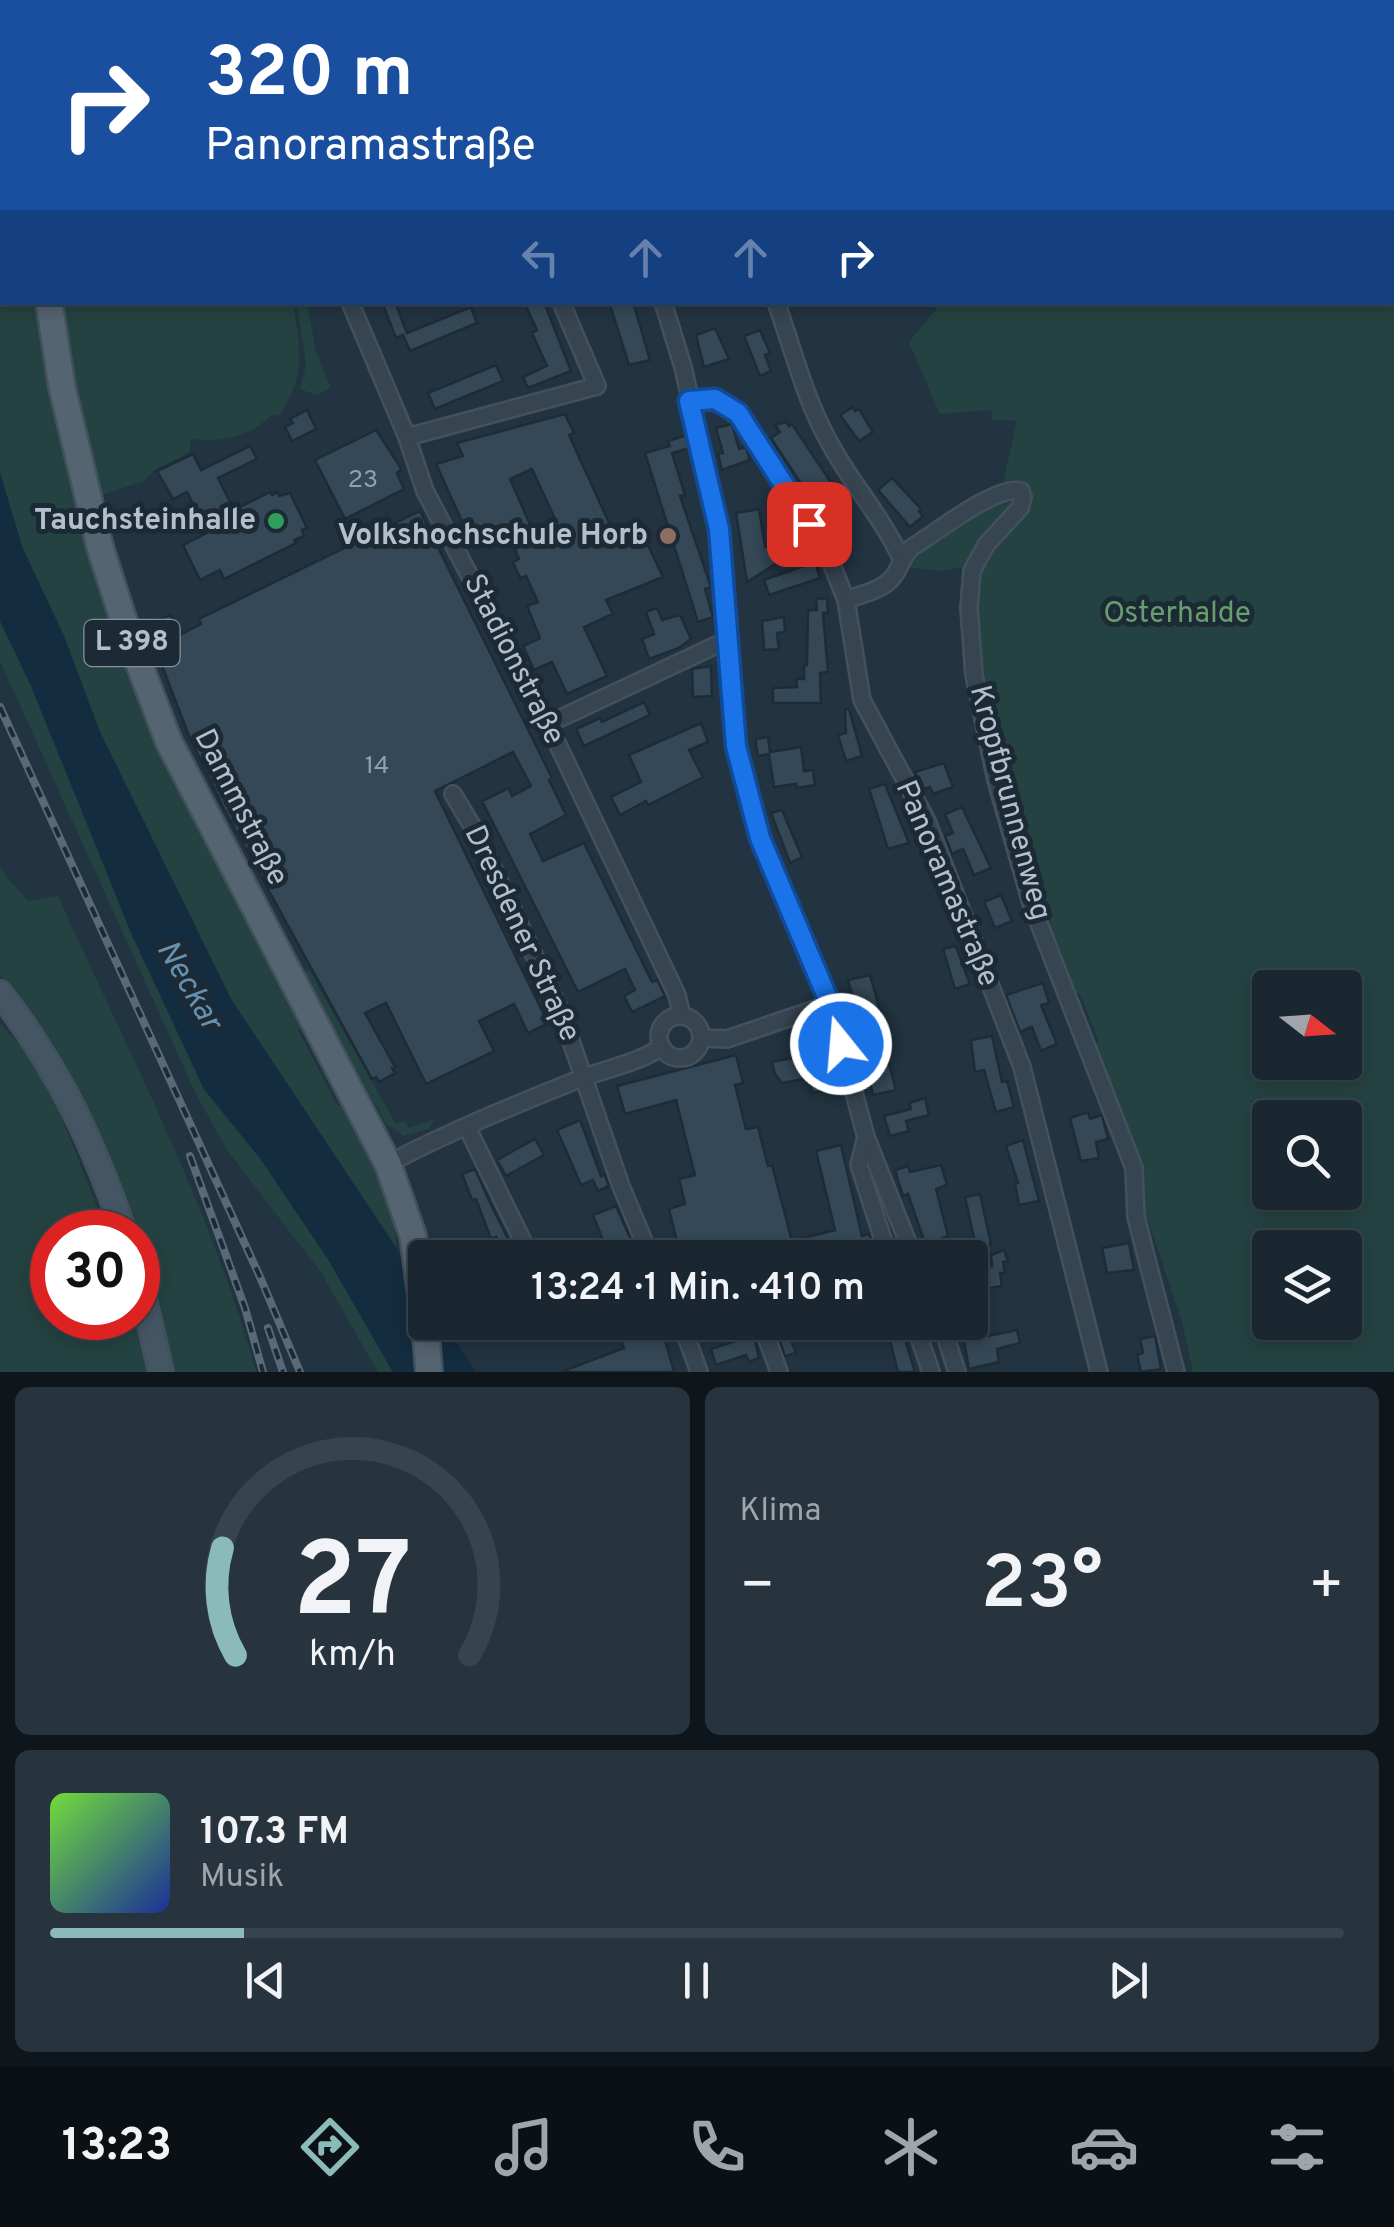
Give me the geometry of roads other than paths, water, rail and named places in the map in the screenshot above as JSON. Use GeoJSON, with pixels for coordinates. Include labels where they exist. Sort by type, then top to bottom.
{"type":"FeatureCollection","features":[{"type":"Feature","properties":{"kind":"main road","name":"Dammstraße"},"geometry":{"type":"LineString","coordinates":[[49,305],[62,386],[100,547],[169,742],[388,1164],[414,1240]]}},
{"type":"Feature","properties":{"kind":"main road","name":"Dammstraße"},"geometry":{"type":"LineString","coordinates":[[426,1340],[429,1372]]}},
{"type":"Feature","properties":{"kind":"street","name":"Stadionstraße"},"geometry":{"type":"LineString","coordinates":[[351,305],[408,437],[425,491],[548,724],[676,995],[682,1016]]}},
{"type":"Feature","properties":{"kind":"street"},"geometry":{"type":"LineString","coordinates":[[408,437],[597,386],[562,305]]}},
{"type":"Feature","properties":{"kind":"street"},"geometry":{"type":"LineString","coordinates":[[664,305],[684,368],[719,529],[736,746],[760,838],[830,1004],[866,1136],[907,1240]]}},
{"type":"Feature","properties":{"kind":"street"},"geometry":{"type":"LineString","coordinates":[[777,305],[806,395],[828,442],[880,517],[901,558],[893,577],[879,588],[846,600]]}},
{"type":"Feature","properties":{"kind":"street","name":"Panoramastraße"},"geometry":{"type":"LineString","coordinates":[[689,401],[715,399],[738,413],[828,555],[846,600],[862,700],[926,821],[1022,1067],[1099,1372]]}},
{"type":"Feature","properties":{"kind":"street","name":"Kropfbrunnenweg"},"geometry":{"type":"LineString","coordinates":[[901,558],[998,494],[1012,489],[1020,492],[1020,508],[986,546],[972,571],[968,608],[974,675],[996,780],[1030,902],[1134,1168],[1136,1217],[1176,1372]]}},
{"type":"Feature","properties":{"kind":"street"},"geometry":{"type":"LineString","coordinates":[[548,724],[728,640]]}},
{"type":"Feature","properties":{"kind":"street","name":"Dresdener Straße"},"geometry":{"type":"LineString","coordinates":[[454,794],[562,1012],[621,1186],[644,1240]]}},
{"type":"Feature","properties":{"kind":"street"},"geometry":{"type":"LineString","coordinates":[[0,993],[38,1042],[79,1118],[115,1210]]}},
{"type":"Feature","properties":{"kind":"street"},"geometry":{"type":"LineString","coordinates":[[702,1038],[728,1039],[830,1004]]}},
{"type":"Feature","properties":{"kind":"street"},"geometry":{"type":"LineString","coordinates":[[682,1016],[696,1023],[702,1038],[696,1051],[684,1058],[671,1056],[662,1047],[659,1034],[664,1023],[682,1016]]}},
{"type":"Feature","properties":{"kind":"street"},"geometry":{"type":"LineString","coordinates":[[388,1164],[584,1077],[646,1057],[662,1047]]}},
{"type":"Feature","properties":{"kind":"street"},"geometry":{"type":"LineString","coordinates":[[468,1127],[523,1240]]}},
{"type":"Feature","properties":{"kind":"street"},"geometry":{"type":"LineString","coordinates":[[866,1136],[859,1164],[883,1240]]}},
{"type":"Feature","properties":{"kind":"street"},"geometry":{"type":"LineString","coordinates":[[154,1340],[162,1372]]}},
{"type":"Feature","properties":{"kind":"street"},"geometry":{"type":"LineString","coordinates":[[688,1340],[700,1372]]}},
{"type":"Feature","properties":{"kind":"street"},"geometry":{"type":"LineString","coordinates":[[767,1340],[779,1372]]}},
{"type":"Feature","properties":{"kind":"street"},"geometry":{"type":"LineString","coordinates":[[920,1340],[931,1372]]}},
{"type":"Feature","properties":{"kind":"street"},"geometry":{"type":"LineString","coordinates":[[947,1340],[957,1372]]}},
{"type":"Feature","properties":{"kind":"water","name":"Neckar"},"geometry":{"type":"Polygon","coordinates":[[[0,473],[23,549],[64,636],[100,732],[231,999],[408,1266],[408,1340],[455,1340],[476,1372],[393,1372],[329,1261],[262,1161],[204,1089],[132,935],[31,686],[0,621],[0,473]]]}},
{"type":"Feature","properties":{"kind":"railway"},"geometry":{"type":"LineString","coordinates":[[0,707],[300,1372]]}},
{"type":"Feature","properties":{"kind":"railway"},"geometry":{"type":"LineString","coordinates":[[190,1156],[245,1308],[263,1372]]}},
{"type":"Feature","properties":{"kind":"railway"},"geometry":{"type":"LineString","coordinates":[[268,1328],[283,1372]]}},
{"type":"Feature","properties":{"kind":"place","name":"Tauchsteinhalle"},"geometry":{"type":"Point","coordinates":[276,521]}},
{"type":"Feature","properties":{"kind":"place","name":"Volkshochschule Horb"},"geometry":{"type":"Point","coordinates":[668,536]}},
{"type":"Feature","properties":{"kind":"park label","name":"Osterhalde"},"geometry":{"type":"Point","coordinates":[1177,614]}}]}
